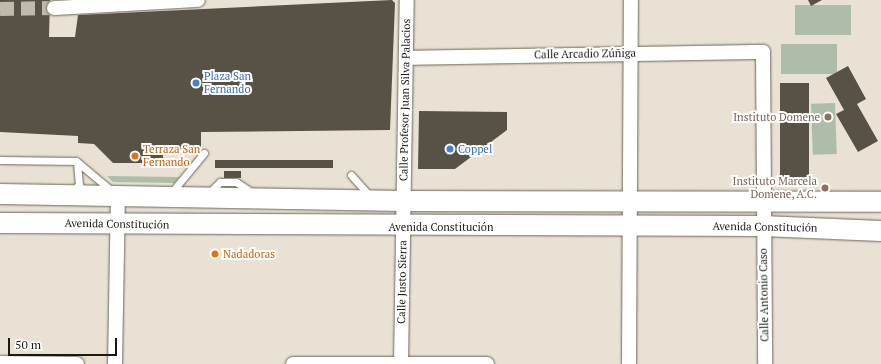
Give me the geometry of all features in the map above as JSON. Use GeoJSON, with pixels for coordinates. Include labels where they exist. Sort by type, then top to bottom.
{"type":"FeatureCollection","features":[{"type":"Feature","properties":{"kind":"street"},"geometry":{"type":"LineString","coordinates":[[54,8],[96,3],[198,0]]}},
{"type":"Feature","properties":{"kind":"street","name":"Calle Profesor Juan Silva Palacios"},"geometry":{"type":"LineString","coordinates":[[404,201],[407,0]]}},
{"type":"Feature","properties":{"kind":"street"},"geometry":{"type":"LineString","coordinates":[[629,364],[632,201],[631,0]]}},
{"type":"Feature","properties":{"kind":"street","name":"Calle Arcadio Zúñiga"},"geometry":{"type":"LineString","coordinates":[[406,58],[763,52]]}},
{"type":"Feature","properties":{"kind":"street","name":"Calle Antonio Caso"},"geometry":{"type":"LineString","coordinates":[[763,52],[763,202],[766,364]]}},
{"type":"Feature","properties":{"kind":"street"},"geometry":{"type":"LineString","coordinates":[[0,194],[404,201],[881,202]]}},
{"type":"Feature","properties":{"kind":"street"},"geometry":{"type":"LineString","coordinates":[[115,364],[118,196]]}},
{"type":"Feature","properties":{"kind":"street","name":"Calle Justo Sierra"},"geometry":{"type":"LineString","coordinates":[[401,364],[404,201]]}},
{"type":"Feature","properties":{"kind":"street","name":"Avenida Constitución"},"geometry":{"type":"LineString","coordinates":[[0,223],[403,227],[631,225],[764,226],[881,231]]}},
{"type":"Feature","properties":{"kind":"street"},"geometry":{"type":"LineString","coordinates":[[0,363],[77,364]]}},
{"type":"Feature","properties":{"kind":"street"},"geometry":{"type":"LineString","coordinates":[[293,364],[487,364]]}},
{"type":"Feature","properties":{"kind":"lane"},"geometry":{"type":"LineString","coordinates":[[168,197],[204,153]]}},
{"type":"Feature","properties":{"kind":"lane"},"geometry":{"type":"LineString","coordinates":[[0,160],[76,161],[118,196]]}},
{"type":"Feature","properties":{"kind":"lane"},"geometry":{"type":"LineString","coordinates":[[63,195],[79,185],[80,172],[76,161]]}},
{"type":"Feature","properties":{"kind":"lane"},"geometry":{"type":"LineString","coordinates":[[351,175],[373,200]]}},
{"type":"Feature","properties":{"kind":"green space"},"geometry":{"type":"Polygon","coordinates":[[[795,5],[851,5],[851,35],[795,35],[795,5]]]}},
{"type":"Feature","properties":{"kind":"green space"},"geometry":{"type":"Polygon","coordinates":[[[781,44],[837,44],[837,74],[781,74],[781,44]]]}},
{"type":"Feature","properties":{"kind":"green space"},"geometry":{"type":"Polygon","coordinates":[[[835,103],[837,154],[813,155],[811,104],[835,103]]]}},
{"type":"Feature","properties":{"kind":"green space"},"geometry":{"type":"Polygon","coordinates":[[[107,176],[179,177],[174,183],[113,182],[107,176]]]}},
{"type":"Feature","properties":{"kind":"building","name":"Plaza San Fernando"},"geometry":{"type":"Polygon","coordinates":[[[0,0],[50,0],[49,37],[75,37],[78,15],[392,0],[395,3],[390,130],[201,132],[201,150],[163,149],[163,163],[113,163],[94,144],[78,143],[78,136],[0,132],[0,0]]]}},
{"type":"Feature","properties":{"kind":"building"},"geometry":{"type":"Polygon","coordinates":[[[808,0],[822,0],[811,6],[808,0]]]}},
{"type":"Feature","properties":{"kind":"building"},"geometry":{"type":"Polygon","coordinates":[[[848,66],[866,99],[857,104],[878,141],[858,152],[836,114],[844,110],[826,78],[848,66]]]}},
{"type":"Feature","properties":{"kind":"building"},"geometry":{"type":"Polygon","coordinates":[[[780,83],[809,83],[809,184],[780,184],[780,83]]]}},
{"type":"Feature","properties":{"kind":"building","name":"Coppel"},"geometry":{"type":"Polygon","coordinates":[[[419,111],[507,112],[507,130],[455,169],[418,169],[419,111]]]}},
{"type":"Feature","properties":{"kind":"building"},"geometry":{"type":"Polygon","coordinates":[[[215,160],[333,160],[333,168],[215,168],[215,160]]]}},
{"type":"Feature","properties":{"kind":"building"},"geometry":{"type":"Polygon","coordinates":[[[224,171],[241,171],[241,178],[224,178],[224,171]]]}},
{"type":"Feature","properties":{"kind":"tunnel"},"geometry":{"type":"LineString","coordinates":[[0,9],[54,8]]}},
{"type":"Feature","properties":{"kind":"place","name":"Plaza San Fernando"},"geometry":{"type":"Point","coordinates":[196,83]}},
{"type":"Feature","properties":{"kind":"place","name":"Instituto Domene"},"geometry":{"type":"Point","coordinates":[828,117]}},
{"type":"Feature","properties":{"kind":"place","name":"Coppel"},"geometry":{"type":"Point","coordinates":[450,149]}},
{"type":"Feature","properties":{"kind":"place","name":"Terraza San Fernando"},"geometry":{"type":"Point","coordinates":[135,156]}},
{"type":"Feature","properties":{"kind":"place","name":"Instituto Marcela Domene, A.C."},"geometry":{"type":"Point","coordinates":[825,188]}},
{"type":"Feature","properties":{"kind":"place","name":"Nadadoras"},"geometry":{"type":"Point","coordinates":[215,254]}}]}
